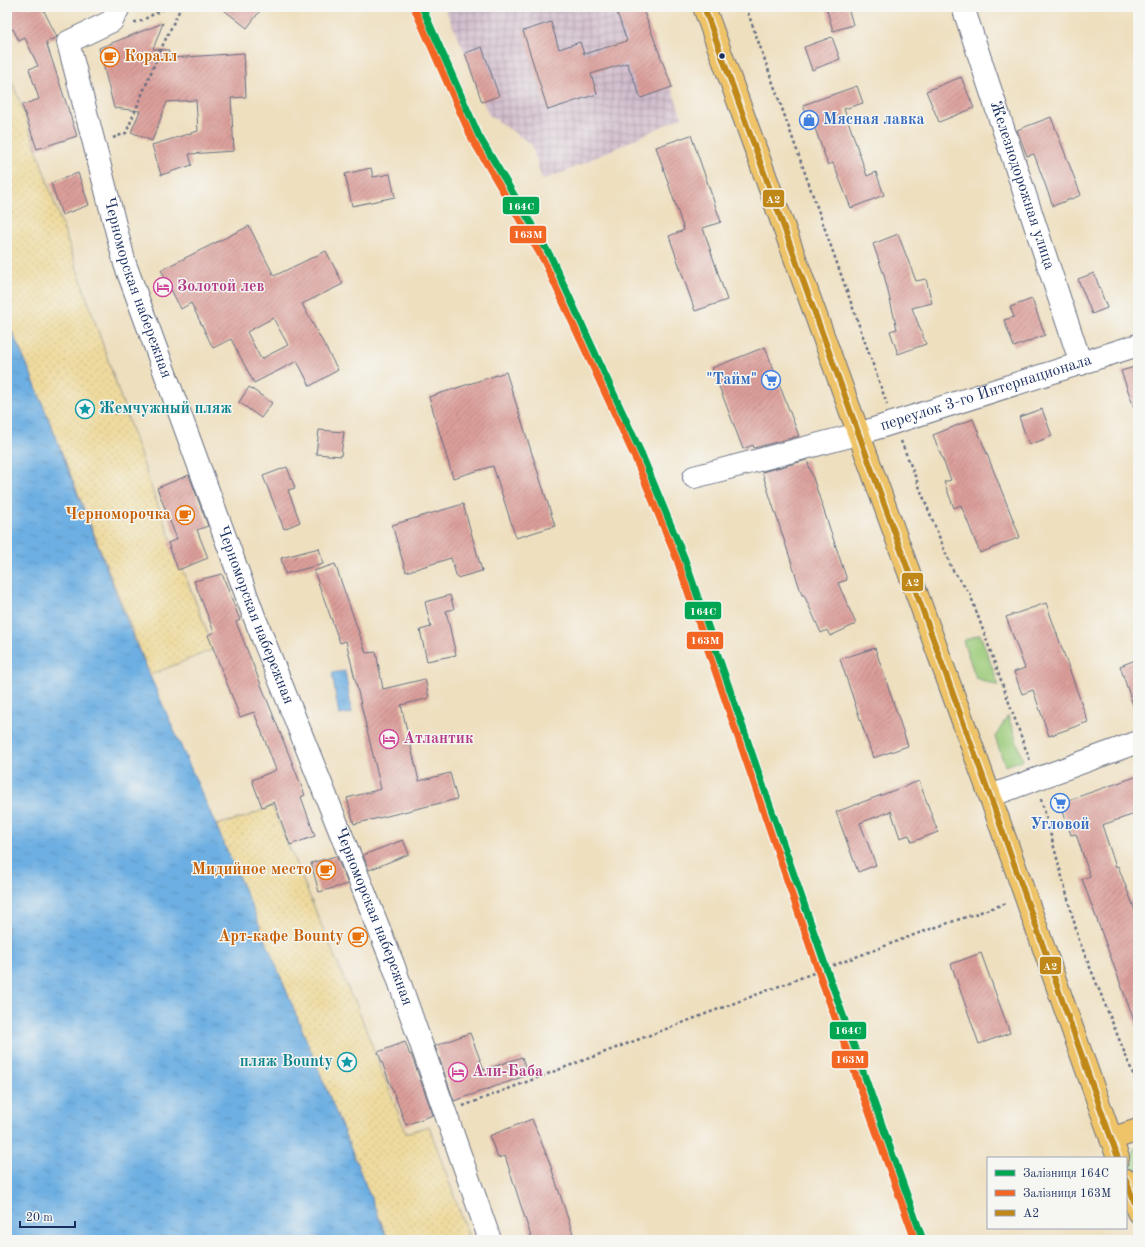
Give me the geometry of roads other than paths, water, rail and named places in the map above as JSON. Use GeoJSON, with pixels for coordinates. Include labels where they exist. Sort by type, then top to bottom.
{"type":"FeatureCollection","features":[{"type":"Feature","properties":{"kind":"main road"},"geometry":{"type":"LineString","coordinates":[[704,7],[990,796],[1114,1149],[1138,1130]]}},
{"type":"Feature","properties":{"kind":"main road"},"geometry":{"type":"LineString","coordinates":[[1127,1183],[1138,1212]]}},
{"type":"Feature","properties":{"kind":"street","name":"Железнодорожная улица"},"geometry":{"type":"LineString","coordinates":[[963,7],[1080,364]]}},
{"type":"Feature","properties":{"kind":"street","name":"Черноморская набережная"},"geometry":{"type":"LineString","coordinates":[[115,14],[68,42],[125,264],[254,616],[393,964],[490,1240]]}},
{"type":"Feature","properties":{"kind":"street","name":"переулок 3-го Интернационала"},"geometry":{"type":"LineString","coordinates":[[694,477],[858,434],[1138,345]]}},
{"type":"Feature","properties":{"kind":"street"},"geometry":{"type":"LineString","coordinates":[[990,796],[1138,742]]}},
{"type":"Feature","properties":{"kind":"water"},"geometry":{"type":"Polygon","coordinates":[[[7,321],[30,372],[135,642],[255,914],[388,1240],[7,1240],[7,321]]]}},
{"type":"Feature","properties":{"kind":"water"},"geometry":{"type":"Polygon","coordinates":[[[345,671],[352,713],[339,715],[332,673],[345,671]]]}},
{"type":"Feature","properties":{"kind":"rail line","name":"164С"},"geometry":{"type":"LineString","coordinates":[[422,7],[479,136],[551,257],[642,455],[684,557],[829,976],[923,1240]]}},
{"type":"Feature","properties":{"kind":"rail line","name":"163М"},"geometry":{"type":"LineString","coordinates":[[415,10],[472,139],[544,261],[635,458],[677,560],[821,979],[915,1240]]}},
{"type":"Feature","properties":{"kind":"place","name":"Коралл"},"geometry":{"type":"Point","coordinates":[110,57]}},
{"type":"Feature","properties":{"kind":"place","name":"Мясная лавка"},"geometry":{"type":"Point","coordinates":[809,120]}},
{"type":"Feature","properties":{"kind":"place","name":"Золотой лев"},"geometry":{"type":"Point","coordinates":[163,287]}},
{"type":"Feature","properties":{"kind":"place","name":"\"Тайм\""},"geometry":{"type":"Point","coordinates":[771,380]}},
{"type":"Feature","properties":{"kind":"place","name":"Жемчужный пляж"},"geometry":{"type":"Point","coordinates":[85,409]}},
{"type":"Feature","properties":{"kind":"place","name":"Черноморочка"},"geometry":{"type":"Point","coordinates":[185,515]}},
{"type":"Feature","properties":{"kind":"place","name":"Атлантик"},"geometry":{"type":"Point","coordinates":[389,739]}},
{"type":"Feature","properties":{"kind":"place","name":"Угловой"},"geometry":{"type":"Point","coordinates":[1060,803]}},
{"type":"Feature","properties":{"kind":"place","name":"Мидийное место"},"geometry":{"type":"Point","coordinates":[326,870]}},
{"type":"Feature","properties":{"kind":"place","name":"Арт-кафе Bounty"},"geometry":{"type":"Point","coordinates":[358,937]}},
{"type":"Feature","properties":{"kind":"place","name":"пляж Bounty"},"geometry":{"type":"Point","coordinates":[347,1062]}},
{"type":"Feature","properties":{"kind":"place","name":"Али-Баба"},"geometry":{"type":"Point","coordinates":[458,1072]}}]}
